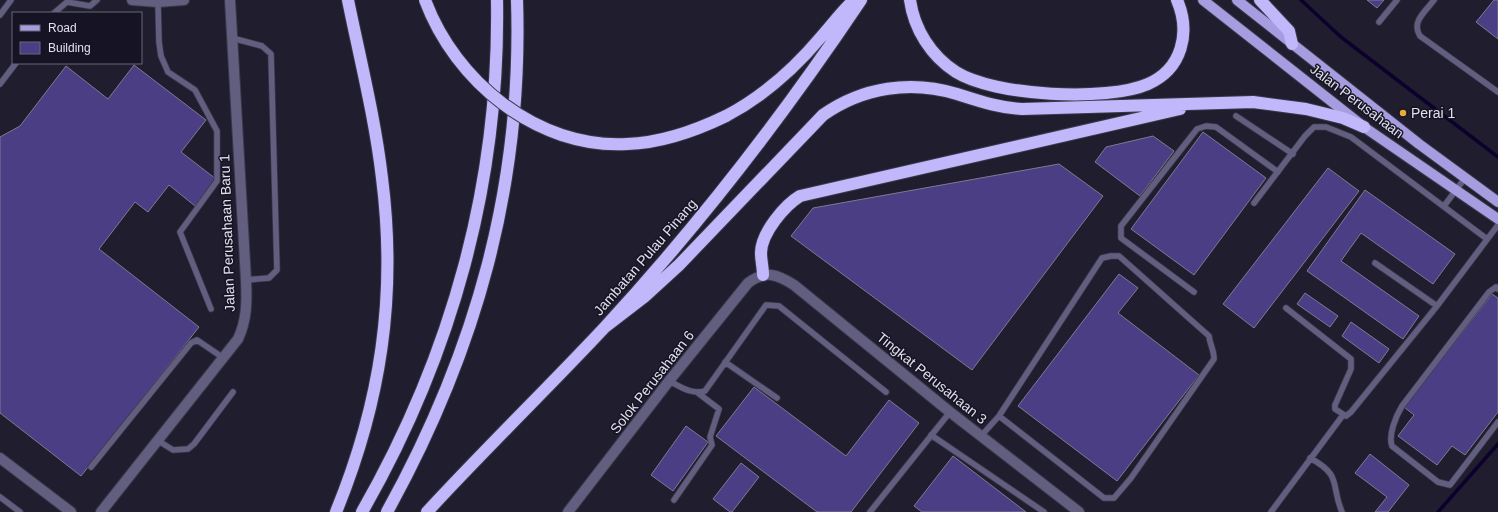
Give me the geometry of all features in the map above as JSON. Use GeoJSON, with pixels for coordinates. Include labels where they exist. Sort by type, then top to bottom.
{"type":"FeatureCollection","features":[{"type":"Feature","properties":{"kind":"highway"},"geometry":{"type":"LineString","coordinates":[[336,512],[359,449],[375,392],[384,334],[387,272],[386,218],[378,144],[348,0]]}},
{"type":"Feature","properties":{"kind":"highway"},"geometry":{"type":"LineString","coordinates":[[425,0],[434,23],[468,72],[499,102],[524,118],[549,130],[596,142],[626,144],[652,141],[681,134],[726,116],[755,99],[783,76],[854,0]]}},
{"type":"Feature","properties":{"kind":"highway"},"geometry":{"type":"LineString","coordinates":[[362,512],[419,400],[457,296],[475,223],[489,143],[497,53],[497,0]]}},
{"type":"Feature","properties":{"kind":"highway"},"geometry":{"type":"LineString","coordinates":[[387,512],[438,411],[463,348],[486,274],[503,198],[513,133],[517,71],[517,0]]}},
{"type":"Feature","properties":{"kind":"highway","name":"Jambatan Pulau Pinang"},"geometry":{"type":"LineString","coordinates":[[427,512],[488,446],[605,326],[690,229],[750,155],[861,0]]}},
{"type":"Feature","properties":{"kind":"highway"},"geometry":{"type":"LineString","coordinates":[[910,0],[914,18],[925,41],[939,58],[954,71],[973,81],[1000,89],[1029,93],[1063,94],[1106,92],[1129,89],[1146,85],[1165,74],[1175,63],[1183,41],[1182,14],[1178,0]]}},
{"type":"Feature","properties":{"kind":"highway"},"geometry":{"type":"LineString","coordinates":[[1260,0],[1289,31],[1292,44]]}},
{"type":"Feature","properties":{"kind":"highway"},"geometry":{"type":"LineString","coordinates":[[605,326],[644,297],[679,265],[823,115],[846,101],[864,94],[893,87],[919,87],[945,91],[997,106],[1022,109],[1253,102],[1288,105],[1324,113],[1364,127]]}},
{"type":"Feature","properties":{"kind":"highway"},"geometry":{"type":"LineString","coordinates":[[763,275],[761,252],[766,236],[791,202],[800,196],[1176,110],[1194,104]]}},
{"type":"Feature","properties":{"kind":"main road","name":"Jalan Perusahaan"},"geometry":{"type":"LineString","coordinates":[[1203,0],[1364,127],[1457,189],[1498,219]]}},
{"type":"Feature","properties":{"kind":"main road","name":"Jalan Perusahaan"},"geometry":{"type":"LineString","coordinates":[[1238,0],[1292,44],[1498,202]]}},
{"type":"Feature","properties":{"kind":"street"},"geometry":{"type":"LineString","coordinates":[[132,0],[158,2],[184,0]]}},
{"type":"Feature","properties":{"kind":"street","name":"Jalan Perusahaan Baru 1"},"geometry":{"type":"LineString","coordinates":[[101,512],[222,357],[238,339],[246,314],[246,280],[230,0]]}},
{"type":"Feature","properties":{"kind":"street","name":"Solok Perusahaan 6"},"geometry":{"type":"LineString","coordinates":[[568,512],[669,381],[748,284],[756,277],[763,275]]}},
{"type":"Feature","properties":{"kind":"street","name":"Tingkat Perusahaan 3"},"geometry":{"type":"LineString","coordinates":[[763,275],[784,278],[794,285],[950,412],[1079,512]]}},
{"type":"Feature","properties":{"kind":"street"},"geometry":{"type":"LineString","coordinates":[[0,458],[71,512]]}},
{"type":"Feature","properties":{"kind":"lane"},"geometry":{"type":"LineString","coordinates":[[0,15],[11,0]]}},
{"type":"Feature","properties":{"kind":"lane"},"geometry":{"type":"LineString","coordinates":[[55,12],[67,2],[90,6],[97,0]]}},
{"type":"Feature","properties":{"kind":"lane"},"geometry":{"type":"LineString","coordinates":[[1379,22],[1397,0]]}},
{"type":"Feature","properties":{"kind":"lane"},"geometry":{"type":"LineString","coordinates":[[1434,0],[1416,24],[1416,30],[1420,36],[1498,92]]}},
{"type":"Feature","properties":{"kind":"lane"},"geometry":{"type":"LineString","coordinates":[[158,2],[159,42],[161,56],[168,72],[195,90],[217,131],[217,180],[180,232],[211,309]]}},
{"type":"Feature","properties":{"kind":"lane"},"geometry":{"type":"LineString","coordinates":[[232,38],[262,46],[271,54],[277,270],[269,278],[246,280]]}},
{"type":"Feature","properties":{"kind":"lane"},"geometry":{"type":"LineString","coordinates":[[0,84],[15,64]]}},
{"type":"Feature","properties":{"kind":"lane"},"geometry":{"type":"LineString","coordinates":[[1236,116],[1293,154]]}},
{"type":"Feature","properties":{"kind":"lane"},"geometry":{"type":"LineString","coordinates":[[1194,292],[1121,238],[1121,226],[1197,129],[1206,126],[1216,127],[1278,172]]}},
{"type":"Feature","properties":{"kind":"lane"},"geometry":{"type":"LineString","coordinates":[[1254,203],[1293,154],[1305,136],[1314,127],[1326,127],[1352,137],[1487,240]]}},
{"type":"Feature","properties":{"kind":"lane"},"geometry":{"type":"LineString","coordinates":[[1444,206],[1465,178]]}},
{"type":"Feature","properties":{"kind":"lane"},"geometry":{"type":"LineString","coordinates":[[1286,308],[1351,359],[1350,369],[1335,405],[1335,409],[1342,415],[1346,416],[1351,412],[1437,306],[1498,225]]}},
{"type":"Feature","properties":{"kind":"lane"},"geometry":{"type":"LineString","coordinates":[[1493,232],[1498,236]]}},
{"type":"Feature","properties":{"kind":"lane"},"geometry":{"type":"LineString","coordinates":[[981,436],[998,416],[1102,258],[1119,256],[1209,336],[1210,344],[1214,350],[1214,359],[1131,478],[1114,498],[1104,498],[998,416]]}},
{"type":"Feature","properties":{"kind":"lane"},"geometry":{"type":"LineString","coordinates":[[1375,264],[1437,306]]}},
{"type":"Feature","properties":{"kind":"lane"},"geometry":{"type":"LineString","coordinates":[[1497,287],[1489,292],[1402,406],[1398,414],[1390,442],[1392,446],[1438,482],[1450,485],[1498,422]]}},
{"type":"Feature","properties":{"kind":"lane"},"geometry":{"type":"LineString","coordinates":[[698,393],[705,391],[766,305],[779,306],[886,392]]}},
{"type":"Feature","properties":{"kind":"lane"},"geometry":{"type":"LineString","coordinates":[[91,467],[191,343],[197,340],[222,357]]}},
{"type":"Feature","properties":{"kind":"lane"},"geometry":{"type":"LineString","coordinates":[[725,362],[777,398]]}},
{"type":"Feature","properties":{"kind":"lane"},"geometry":{"type":"LineString","coordinates":[[669,381],[698,393],[719,409],[710,437],[712,445],[674,500]]}},
{"type":"Feature","properties":{"kind":"lane"},"geometry":{"type":"LineString","coordinates":[[157,440],[173,450],[188,449],[194,444],[233,392]]}},
{"type":"Feature","properties":{"kind":"lane"},"geometry":{"type":"LineString","coordinates":[[870,512],[950,412]]}},
{"type":"Feature","properties":{"kind":"lane"},"geometry":{"type":"LineString","coordinates":[[1271,512],[1342,415]]}},
{"type":"Feature","properties":{"kind":"lane"},"geometry":{"type":"LineString","coordinates":[[931,435],[1044,512]]}},
{"type":"Feature","properties":{"kind":"lane"},"geometry":{"type":"LineString","coordinates":[[1310,458],[1323,465],[1333,475],[1338,502],[1342,512]]}},
{"type":"Feature","properties":{"kind":"lane"},"geometry":{"type":"LineString","coordinates":[[0,497],[20,512]]}},
{"type":"Feature","properties":{"kind":"building"},"geometry":{"type":"Polygon","coordinates":[[[1367,0],[1384,0],[1377,8],[1367,0]]]}},
{"type":"Feature","properties":{"kind":"building"},"geometry":{"type":"Polygon","coordinates":[[[1494,0],[1498,0],[1498,39],[1476,22],[1494,0]]]}},
{"type":"Feature","properties":{"kind":"building"},"geometry":{"type":"Polygon","coordinates":[[[134,65],[206,120],[181,152],[216,179],[195,206],[169,185],[148,212],[135,202],[99,249],[199,327],[81,476],[0,413],[0,137],[20,126],[66,66],[108,99],[134,65]]]}},
{"type":"Feature","properties":{"kind":"building"},"geometry":{"type":"Polygon","coordinates":[[[1203,132],[1266,178],[1194,275],[1131,229],[1203,132]]]}},
{"type":"Feature","properties":{"kind":"building"},"geometry":{"type":"Polygon","coordinates":[[[1153,136],[1174,151],[1140,196],[1095,162],[1106,147],[1153,136]]]}},
{"type":"Feature","properties":{"kind":"building"},"geometry":{"type":"Polygon","coordinates":[[[1059,164],[1103,196],[972,370],[791,236],[813,208],[1059,164]]]}},
{"type":"Feature","properties":{"kind":"building"},"geometry":{"type":"Polygon","coordinates":[[[1328,168],[1359,191],[1254,328],[1223,304],[1328,168]]]}},
{"type":"Feature","properties":{"kind":"building"},"geometry":{"type":"Polygon","coordinates":[[[1365,190],[1455,254],[1433,284],[1361,233],[1341,261],[1419,316],[1403,339],[1307,271],[1365,190]]]}},
{"type":"Feature","properties":{"kind":"building"},"geometry":{"type":"Polygon","coordinates":[[[1119,274],[1138,288],[1118,313],[1199,375],[1117,481],[1018,406],[1119,274]]]}},
{"type":"Feature","properties":{"kind":"building"},"geometry":{"type":"Polygon","coordinates":[[[1305,293],[1338,316],[1330,327],[1297,304],[1305,293]]]}},
{"type":"Feature","properties":{"kind":"building"},"geometry":{"type":"Polygon","coordinates":[[[1492,294],[1498,298],[1498,412],[1465,455],[1452,446],[1437,465],[1398,436],[1414,415],[1404,407],[1492,294]]]}},
{"type":"Feature","properties":{"kind":"building"},"geometry":{"type":"Polygon","coordinates":[[[1351,322],[1389,349],[1379,363],[1342,336],[1351,322]]]}},
{"type":"Feature","properties":{"kind":"building"},"geometry":{"type":"Polygon","coordinates":[[[754,387],[846,456],[889,400],[919,423],[851,512],[817,512],[716,436],[754,387]]]}},
{"type":"Feature","properties":{"kind":"building"},"geometry":{"type":"Polygon","coordinates":[[[686,426],[708,442],[673,491],[651,475],[686,426]]]}},
{"type":"Feature","properties":{"kind":"building"},"geometry":{"type":"Polygon","coordinates":[[[1370,454],[1409,485],[1388,512],[1375,512],[1387,497],[1355,473],[1370,454]]]}},
{"type":"Feature","properties":{"kind":"building"},"geometry":{"type":"Polygon","coordinates":[[[953,456],[1026,512],[922,512],[914,506],[953,456]]]}},
{"type":"Feature","properties":{"kind":"building"},"geometry":{"type":"Polygon","coordinates":[[[741,463],[759,477],[732,512],[730,512],[713,499],[741,463]]]}},
{"type":"Feature","properties":{"kind":"waterway"},"geometry":{"type":"LineString","coordinates":[[1301,0],[1341,37],[1498,157]]}},
{"type":"Feature","properties":{"kind":"waterway"},"geometry":{"type":"LineString","coordinates":[[1438,512],[1498,444]]}},
{"type":"Feature","properties":{"kind":"place","name":"Perai 1"},"geometry":{"type":"Point","coordinates":[1403,113]}}]}
